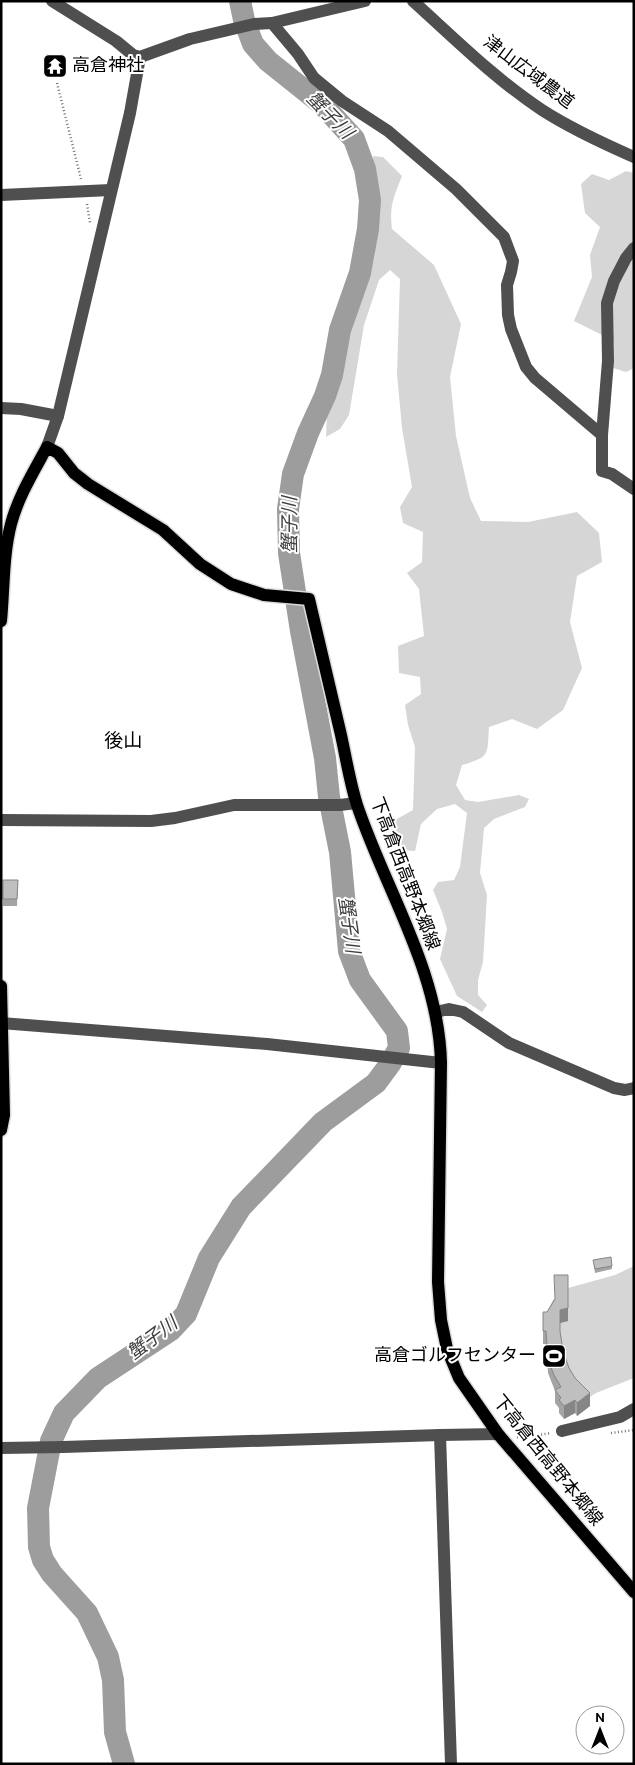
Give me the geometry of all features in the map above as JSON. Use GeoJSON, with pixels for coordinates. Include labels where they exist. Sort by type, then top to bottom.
{"type":"FeatureCollection","features":[{"type":"Feature","properties":{"kind":"main road","name":"下高倉西高野本郷線"},"geometry":{"type":"LineString","coordinates":[[47,447],[58,453],[74,473],[88,484],[163,530],[200,564],[231,584],[264,595],[309,599],[356,803],[370,842],[410,934],[436,1012],[441,1063],[438,1282],[441,1320],[446,1349],[459,1378],[498,1434],[634,1592]]}},
{"type":"Feature","properties":{"kind":"main road"},"geometry":{"type":"LineString","coordinates":[[1,621],[11,524],[25,488],[47,447]]}},
{"type":"Feature","properties":{"kind":"main road"},"geometry":{"type":"LineString","coordinates":[[1,986],[4,1115],[1,1130]]}},
{"type":"Feature","properties":{"kind":"street"},"geometry":{"type":"LineString","coordinates":[[52,1],[116,41],[133,55],[140,57],[190,39],[254,24],[272,23],[365,1]]}},
{"type":"Feature","properties":{"kind":"street","name":"津山広域農道"},"geometry":{"type":"LineString","coordinates":[[413,1],[498,77],[542,110],[602,143],[634,157]]}},
{"type":"Feature","properties":{"kind":"street"},"geometry":{"type":"LineString","coordinates":[[272,23],[298,54],[314,78],[342,101],[388,132],[456,189],[504,237],[513,260],[507,285],[508,315],[511,329],[526,367],[535,378],[602,435]]}},
{"type":"Feature","properties":{"kind":"street"},"geometry":{"type":"LineString","coordinates":[[47,447],[58,416],[130,113],[140,57]]}},
{"type":"Feature","properties":{"kind":"street"},"geometry":{"type":"LineString","coordinates":[[1,195],[111,190]]}},
{"type":"Feature","properties":{"kind":"street"},"geometry":{"type":"LineString","coordinates":[[634,248],[626,258],[614,281],[607,303],[608,361],[602,435],[602,471],[612,474],[634,489]]}},
{"type":"Feature","properties":{"kind":"street"},"geometry":{"type":"LineString","coordinates":[[1,408],[21,409],[58,416]]}},
{"type":"Feature","properties":{"kind":"street"},"geometry":{"type":"LineString","coordinates":[[1,820],[151,820],[175,818],[234,805],[340,805],[356,803]]}},
{"type":"Feature","properties":{"kind":"street"},"geometry":{"type":"LineString","coordinates":[[436,1012],[449,1009],[463,1012],[509,1043],[614,1088],[625,1090],[634,1088]]}},
{"type":"Feature","properties":{"kind":"street"},"geometry":{"type":"LineString","coordinates":[[2,1023],[267,1044],[441,1063]]}},
{"type":"Feature","properties":{"kind":"street"},"geometry":{"type":"LineString","coordinates":[[562,1431],[620,1417],[634,1409]]}},
{"type":"Feature","properties":{"kind":"street"},"geometry":{"type":"LineString","coordinates":[[1,1448],[498,1434]]}},
{"type":"Feature","properties":{"kind":"street"},"geometry":{"type":"LineString","coordinates":[[440,1435],[451,1764]]}},
{"type":"Feature","properties":{"kind":"path"},"geometry":{"type":"LineString","coordinates":[[57,83],[91,227],[99,240]]}},
{"type":"Feature","properties":{"kind":"shaded area"},"geometry":{"type":"Polygon","coordinates":[[[373,156],[383,157],[402,176],[392,207],[392,229],[434,265],[461,324],[450,377],[456,436],[470,498],[481,521],[528,522],[577,512],[599,533],[602,562],[577,576],[570,622],[582,668],[563,710],[537,729],[512,719],[489,727],[486,753],[483,757],[462,765],[456,785],[465,800],[478,802],[519,795],[529,799],[525,807],[494,819],[484,828],[480,873],[487,895],[483,962],[478,980],[478,995],[487,1005],[482,1012],[457,996],[440,959],[447,929],[433,890],[438,882],[454,880],[460,867],[467,813],[455,804],[437,809],[421,824],[415,851],[401,850],[390,833],[395,820],[413,810],[415,747],[408,725],[405,705],[421,694],[420,677],[399,673],[398,646],[424,636],[419,589],[407,573],[422,562],[423,532],[403,523],[400,507],[412,487],[402,428],[397,374],[400,279],[390,270],[379,280],[364,325],[349,415],[340,429],[326,437],[327,411],[342,355],[374,259],[377,210],[373,156]]]}},
{"type":"Feature","properties":{"kind":"shaded area"},"geometry":{"type":"Polygon","coordinates":[[[626,171],[634,173],[634,368],[626,372],[613,368],[614,343],[574,321],[592,277],[590,255],[600,227],[585,213],[581,184],[592,174],[609,180],[626,171]]]}},
{"type":"Feature","properties":{"kind":"shaded area"},"geometry":{"type":"Polygon","coordinates":[[[634,1266],[634,1378],[596,1393],[584,1401],[575,1391],[560,1344],[560,1323],[568,1321],[568,1288],[615,1275],[634,1266]]]}},
{"type":"Feature","properties":{"kind":"building"},"geometry":{"type":"Polygon","coordinates":[[[3,880],[18,880],[17,899],[3,899],[3,880]]]}},
{"type":"Feature","properties":{"kind":"building"},"geometry":{"type":"Polygon","coordinates":[[[611,1257],[612,1266],[595,1269],[593,1260],[611,1257]]]}},
{"type":"Feature","properties":{"kind":"building"},"geometry":{"type":"Polygon","coordinates":[[[554,1275],[568,1275],[568,1308],[560,1310],[560,1331],[563,1351],[575,1378],[590,1393],[577,1403],[575,1400],[564,1406],[555,1390],[561,1387],[548,1360],[546,1331],[543,1331],[543,1312],[547,1312],[555,1299],[554,1275]]]}},
{"type":"Feature","properties":{"kind":"waterway","name":"蟹子川"},"geometry":{"type":"LineString","coordinates":[[124,1764],[115,1732],[113,1680],[108,1657],[87,1613],[52,1574],[43,1560],[39,1547],[38,1508],[51,1441],[64,1413],[98,1378],[171,1330],[186,1314],[209,1258],[241,1207],[323,1122],[376,1083],[399,1048],[397,1031],[360,980],[349,951],[340,852],[329,797],[325,758],[301,631],[289,553],[288,509],[293,474],[332,375],[340,330],[360,273],[368,229],[370,200],[365,169],[354,139],[323,105],[268,61],[253,44],[244,20],[240,1]]}},
{"type":"Feature","properties":{"kind":"place","name":"高倉神社"},"geometry":{"type":"Point","coordinates":[55,66]}},
{"type":"Feature","properties":{"kind":"place","name":"高倉ゴルフセンター"},"geometry":{"type":"Point","coordinates":[554,1356]}},
{"type":"Feature","properties":{"kind":"district","name":"後山"},"geometry":{"type":"Point","coordinates":[123,742]}}]}
